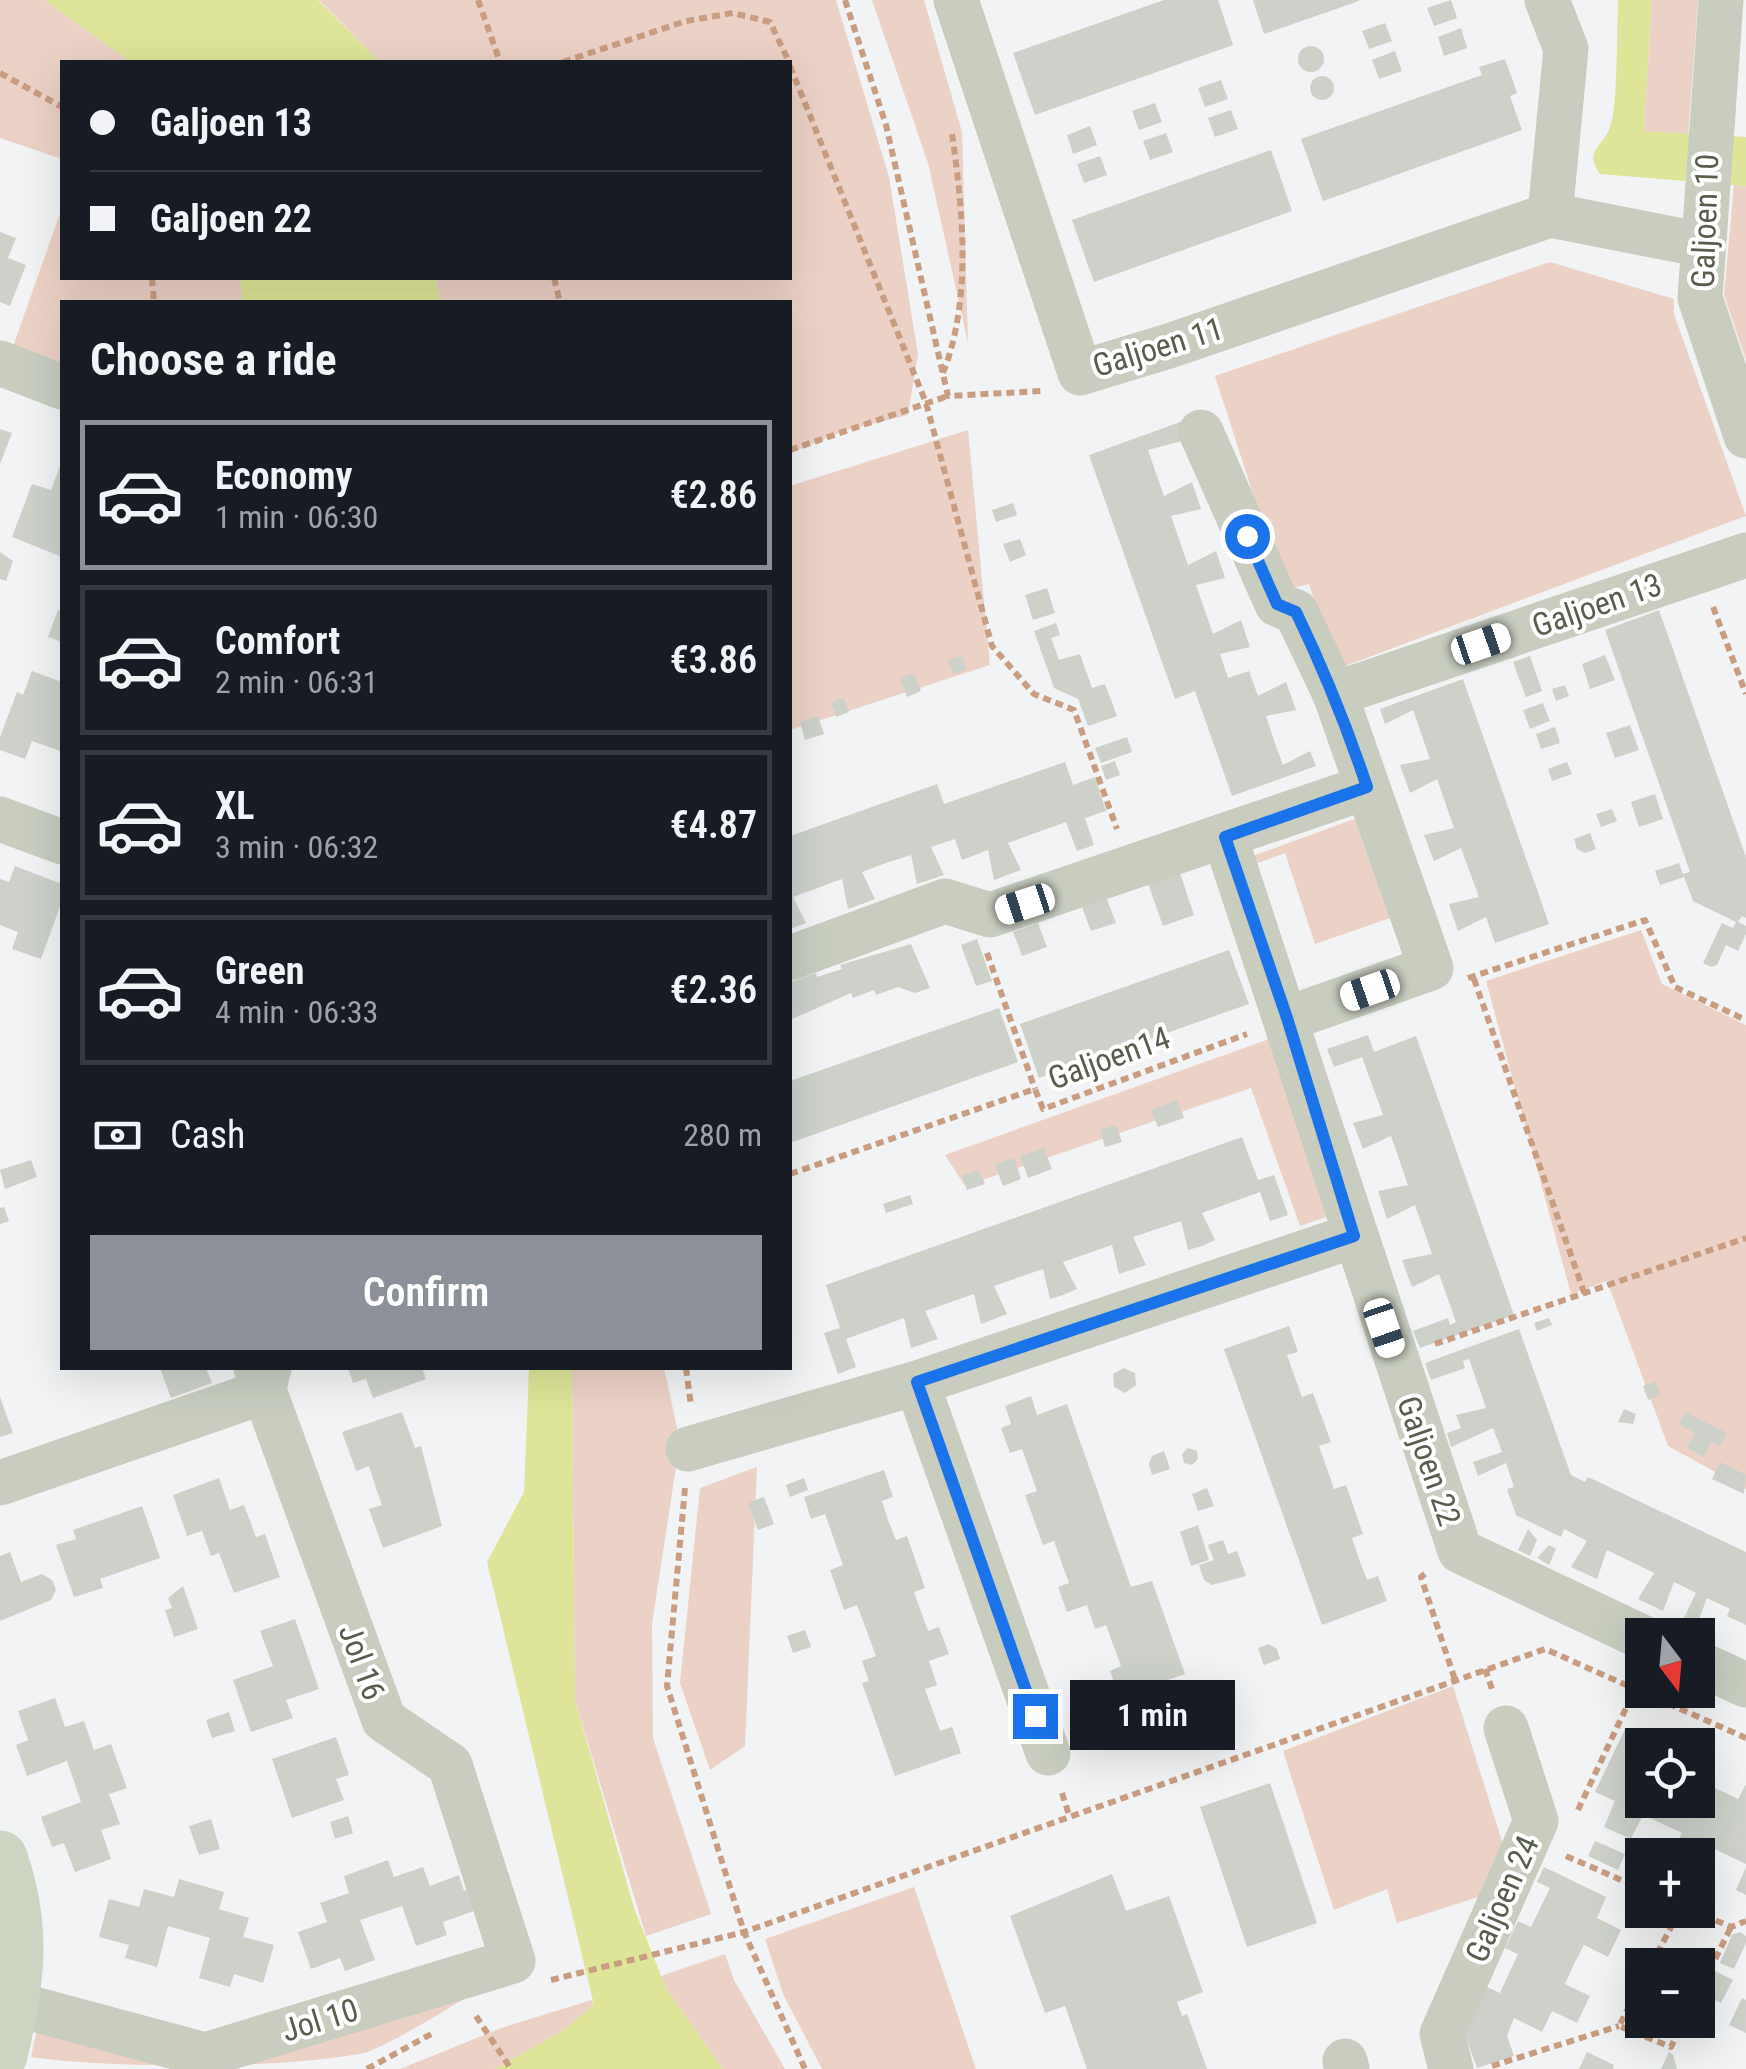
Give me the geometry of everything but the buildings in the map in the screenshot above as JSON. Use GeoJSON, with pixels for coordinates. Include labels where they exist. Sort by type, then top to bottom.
{"type":"FeatureCollection","features":[{"type":"Feature","properties":{"kind":"street","name":"Galjoen 11"},"geometry":{"type":"LineString","coordinates":[[956,0],[1080,373],[1172,346],[1550,214]]}},
{"type":"Feature","properties":{"kind":"street"},"geometry":{"type":"LineString","coordinates":[[1547,0],[1566,49],[1550,214],[1703,245]]}},
{"type":"Feature","properties":{"kind":"street","name":"Galjoen 10"},"geometry":{"type":"LineString","coordinates":[[1721,0],[1709,122],[1700,298],[1746,436]]}},
{"type":"Feature","properties":{"kind":"street"},"geometry":{"type":"LineString","coordinates":[[0,364],[60,387]]}},
{"type":"Feature","properties":{"kind":"street"},"geometry":{"type":"LineString","coordinates":[[1202,432],[1277,604],[1296,612],[1335,694],[1367,787],[1452,974],[1298,1015]]}},
{"type":"Feature","properties":{"kind":"street","name":"Galjoen 13"},"geometry":{"type":"LineString","coordinates":[[1335,694],[1746,555]]}},
{"type":"Feature","properties":{"kind":"street"},"geometry":{"type":"LineString","coordinates":[[792,957],[945,900],[990,916],[1367,787]]}},
{"type":"Feature","properties":{"kind":"street"},"geometry":{"type":"LineString","coordinates":[[0,819],[60,841]]}},
{"type":"Feature","properties":{"kind":"street","name":"Galjoen 22"},"geometry":{"type":"LineString","coordinates":[[1225,837],[1298,1015],[1354,1236],[1460,1551],[1625,1629]]}},
{"type":"Feature","properties":{"kind":"street"},"geometry":{"type":"LineString","coordinates":[[688,1449],[917,1382],[1354,1236]]}},
{"type":"Feature","properties":{"kind":"street","name":"Jol 16"},"geometry":{"type":"LineString","coordinates":[[0,1483],[263,1376],[384,1720],[450,1765],[513,1961]]}},
{"type":"Feature","properties":{"kind":"street"},"geometry":{"type":"LineString","coordinates":[[917,1382],[1048,1753]]}},
{"type":"Feature","properties":{"kind":"street"},"geometry":{"type":"LineString","coordinates":[[1715,1670],[1746,1685]]}},
{"type":"Feature","properties":{"kind":"street","name":"Galjoen 24"},"geometry":{"type":"LineString","coordinates":[[1452,2069],[1442,2034],[1543,1846],[1506,1728]]}},
{"type":"Feature","properties":{"kind":"street","name":"Jol 10"},"geometry":{"type":"LineString","coordinates":[[0,1858],[15,1902],[18,1968],[4,2019],[205,2055],[513,1961]]}},
{"type":"Feature","properties":{"kind":"path"},"geometry":{"type":"LineString","coordinates":[[478,0],[499,60]]}},
{"type":"Feature","properties":{"kind":"path"},"geometry":{"type":"LineString","coordinates":[[845,0],[886,124],[948,396]]}},
{"type":"Feature","properties":{"kind":"path"},"geometry":{"type":"LineString","coordinates":[[569,60],[686,21],[734,13],[770,22],[787,60]]}},
{"type":"Feature","properties":{"kind":"path"},"geometry":{"type":"LineString","coordinates":[[792,71],[926,403],[992,646],[1034,694],[1074,710],[1132,870]]}},
{"type":"Feature","properties":{"kind":"path"},"geometry":{"type":"LineString","coordinates":[[0,73],[60,107]]}},
{"type":"Feature","properties":{"kind":"path"},"geometry":{"type":"LineString","coordinates":[[943,374],[958,336],[962,201],[950,122]]}},
{"type":"Feature","properties":{"kind":"path"},"geometry":{"type":"LineString","coordinates":[[792,449],[948,396],[1065,390],[1080,373]]}},
{"type":"Feature","properties":{"kind":"path"},"geometry":{"type":"LineString","coordinates":[[1700,571],[1746,694]]}},
{"type":"Feature","properties":{"kind":"path"},"geometry":{"type":"LineString","coordinates":[[972,909],[1035,1089]]}},
{"type":"Feature","properties":{"kind":"path"},"geometry":{"type":"LineString","coordinates":[[1585,1295],[1452,974],[1644,920],[1675,986],[1746,1020]]}},
{"type":"Feature","properties":{"kind":"path","name":"Galjoen14"},"geometry":{"type":"LineString","coordinates":[[792,1173],[1035,1089],[1042,1109],[1298,1015]]}},
{"type":"Feature","properties":{"kind":"path"},"geometry":{"type":"LineString","coordinates":[[1394,1358],[1746,1238]]}},
{"type":"Feature","properties":{"kind":"path"},"geometry":{"type":"LineString","coordinates":[[687,1370],[692,1391],[667,1686],[744,1932],[804,2069]]}},
{"type":"Feature","properties":{"kind":"path"},"geometry":{"type":"LineString","coordinates":[[1455,1680],[1421,1577],[1460,1551]]}},
{"type":"Feature","properties":{"kind":"path"},"geometry":{"type":"LineString","coordinates":[[575,1975],[744,1932],[1545,1648],[1625,1684]]}},
{"type":"Feature","properties":{"kind":"path"},"geometry":{"type":"LineString","coordinates":[[1625,1705],[1543,1846],[1625,1882]]}},
{"type":"Feature","properties":{"kind":"path"},"geometry":{"type":"LineString","coordinates":[[1679,1708],[1746,1738]]}},
{"type":"Feature","properties":{"kind":"path"},"geometry":{"type":"LineString","coordinates":[[1715,1919],[1731,1926],[1746,1921]]}},
{"type":"Feature","properties":{"kind":"path"},"geometry":{"type":"LineString","coordinates":[[1715,1959],[1731,1926]]}},
{"type":"Feature","properties":{"kind":"path"},"geometry":{"type":"LineString","coordinates":[[472,2010],[511,2069]]}},
{"type":"Feature","properties":{"kind":"path"},"geometry":{"type":"LineString","coordinates":[[1619,2026],[1625,2015]]}},
{"type":"Feature","properties":{"kind":"path"},"geometry":{"type":"LineString","coordinates":[[1482,2069],[1619,2026],[1625,2028]]}},
{"type":"Feature","properties":{"kind":"path"},"geometry":{"type":"LineString","coordinates":[[1649,2038],[1671,2047],[1675,2038]]}},
{"type":"Feature","properties":{"kind":"shaded area"},"geometry":{"type":"Polygon","coordinates":[[[0,0],[45,0],[128,60],[60,60],[60,158],[0,138],[0,0]]]}},
{"type":"Feature","properties":{"kind":"shaded area"},"geometry":{"type":"Polygon","coordinates":[[[45,0],[318,0],[379,60],[128,60],[45,0]]]}},
{"type":"Feature","properties":{"kind":"shaded area"},"geometry":{"type":"Polygon","coordinates":[[[319,0],[836,0],[889,177],[918,354],[908,415],[847,430],[792,452],[792,300],[440,300],[436,280],[792,280],[792,60],[379,60],[319,0]]]}},
{"type":"Feature","properties":{"kind":"shaded area"},"geometry":{"type":"Polygon","coordinates":[[[872,0],[924,0],[962,132],[968,343],[928,163],[872,0]]]}},
{"type":"Feature","properties":{"kind":"shaded area"},"geometry":{"type":"Polygon","coordinates":[[[1618,0],[1652,0],[1644,131],[1746,137],[1746,186],[1600,174],[1593,159],[1613,117],[1618,0]]]}},
{"type":"Feature","properties":{"kind":"shaded area"},"geometry":{"type":"Polygon","coordinates":[[[1652,0],[1698,0],[1688,137],[1644,131],[1652,0]]]}},
{"type":"Feature","properties":{"kind":"shaded area"},"geometry":{"type":"Polygon","coordinates":[[[1734,185],[1746,186],[1746,360],[1724,295],[1734,185]]]}},
{"type":"Feature","properties":{"kind":"shaded area"},"geometry":{"type":"Polygon","coordinates":[[[60,214],[60,280],[240,280],[243,300],[60,300],[60,371],[11,352],[60,214]]]}},
{"type":"Feature","properties":{"kind":"shaded area"},"geometry":{"type":"Polygon","coordinates":[[[1550,262],[1674,299],[1674,314],[1746,516],[1337,669],[1309,584],[1284,590],[1215,376],[1550,262]]]}},
{"type":"Feature","properties":{"kind":"shaded area"},"geometry":{"type":"Polygon","coordinates":[[[240,280],[436,280],[440,300],[243,300],[240,280]]]}},
{"type":"Feature","properties":{"kind":"shaded area"},"geometry":{"type":"Polygon","coordinates":[[[968,430],[990,665],[792,729],[792,485],[968,430]]]}},
{"type":"Feature","properties":{"kind":"shaded area"},"geometry":{"type":"Polygon","coordinates":[[[1365,815],[1402,914],[1315,944],[1285,853],[1252,865],[1250,857],[1365,815]]]}},
{"type":"Feature","properties":{"kind":"shaded area"},"geometry":{"type":"Polygon","coordinates":[[[1641,930],[1662,984],[1746,1025],[1746,1489],[1668,1446],[1607,1281],[1571,1294],[1486,981],[1641,930]]]}},
{"type":"Feature","properties":{"kind":"shaded area"},"geometry":{"type":"Polygon","coordinates":[[[1272,1038],[1332,1215],[1300,1226],[1251,1088],[965,1186],[945,1155],[1272,1038]]]}},
{"type":"Feature","properties":{"kind":"shaded area"},"geometry":{"type":"Polygon","coordinates":[[[529,1370],[572,1370],[575,1700],[634,1908],[666,1988],[723,2069],[495,2069],[564,2030],[594,2005],[487,1562],[524,1492],[529,1370]]]}},
{"type":"Feature","properties":{"kind":"shaded area"},"geometry":{"type":"Polygon","coordinates":[[[572,1370],[664,1370],[680,1441],[652,1624],[653,1738],[711,1914],[646,1936],[575,1700],[572,1370]]]}},
{"type":"Feature","properties":{"kind":"shaded area"},"geometry":{"type":"Polygon","coordinates":[[[757,1467],[745,1746],[710,1770],[680,1683],[700,1488],[757,1467]]]}},
{"type":"Feature","properties":{"kind":"shaded area"},"geometry":{"type":"Polygon","coordinates":[[[1453,1686],[1511,1870],[1500,1890],[1397,1923],[1387,1889],[1334,1910],[1283,1751],[1453,1686]]]}},
{"type":"Feature","properties":{"kind":"shaded area"},"geometry":{"type":"Polygon","coordinates":[[[914,1887],[976,2069],[822,2069],[783,1994],[765,1939],[914,1887]]]}},
{"type":"Feature","properties":{"kind":"shaded area"},"geometry":{"type":"Polygon","coordinates":[[[725,1954],[734,1980],[785,2069],[723,2069],[666,1988],[661,1976],[725,1954]]]}},
{"type":"Feature","properties":{"kind":"shaded area"},"geometry":{"type":"Polygon","coordinates":[[[509,1972],[368,2052],[233,2065],[509,1972]]]}},
{"type":"Feature","properties":{"kind":"shaded area"},"geometry":{"type":"Polygon","coordinates":[[[592,2000],[594,2005],[564,2030],[495,2069],[400,2069],[504,2027],[592,2000]]]}},
{"type":"Feature","properties":{"kind":"shaded area"},"geometry":{"type":"Polygon","coordinates":[[[37,2029],[203,2065],[108,2064],[31,2057],[37,2029]]]}},
{"type":"Feature","properties":{"kind":"route"},"geometry":{"type":"LineString","coordinates":[[1035,1716],[917,1382],[1354,1236],[1287,1018],[1225,837],[1367,787],[1335,694],[1309,639],[1296,612],[1277,604],[1247,536]]}}]}
